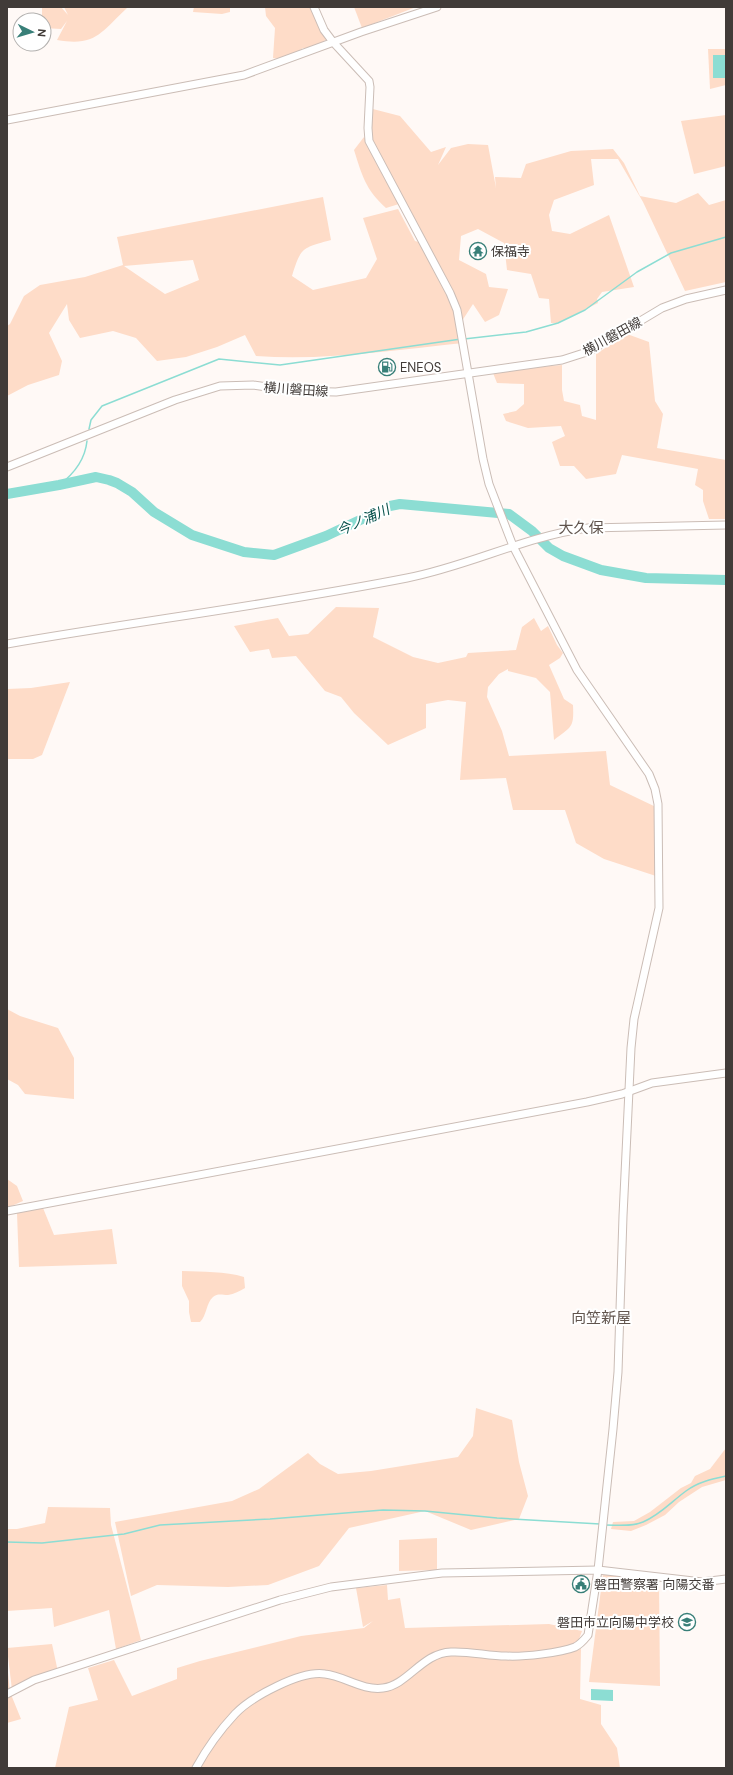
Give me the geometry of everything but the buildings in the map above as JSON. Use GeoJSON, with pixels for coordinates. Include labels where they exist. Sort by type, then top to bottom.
{"type":"FeatureCollection","features":[{"type":"Feature","properties":{"kind":"street"},"geometry":{"type":"LineString","coordinates":[[196,1768],[210,1745],[236,1714],[269,1691],[291,1680],[308,1674],[323,1673],[380,1689],[386,1688],[399,1681],[427,1660],[450,1652],[518,1656],[574,1647],[584,1641],[588,1635],[598,1570],[618,1372],[628,1092],[634,1019],[658,908],[658,804],[655,789],[649,774],[577,670],[514,546],[502,519],[489,484],[483,459],[457,310],[450,293],[370,141],[368,128],[369,81],[324,30],[314,7]]}},
{"type":"Feature","properties":{"kind":"street"},"geometry":{"type":"LineString","coordinates":[[7,120],[244,75],[361,32],[437,7]]}},
{"type":"Feature","properties":{"kind":"street","name":"横川磐田線"},"geometry":{"type":"LineString","coordinates":[[7,467],[175,400],[220,386],[253,385],[301,391],[336,392],[562,360],[590,351],[662,308],[686,299],[726,290]]}},
{"type":"Feature","properties":{"kind":"street"},"geometry":{"type":"LineString","coordinates":[[7,644],[409,577],[545,537],[588,528],[726,525]]}},
{"type":"Feature","properties":{"kind":"street"},"geometry":{"type":"LineString","coordinates":[[7,1211],[587,1102],[628,1092],[652,1083],[726,1073]]}},
{"type":"Feature","properties":{"kind":"street"},"geometry":{"type":"LineString","coordinates":[[7,1694],[34,1680],[319,1589],[437,1573],[598,1570],[702,1582],[726,1579]]}},
{"type":"Feature","properties":{"kind":"shaded area"},"geometry":{"type":"Polygon","coordinates":[[[42,7],[61,7],[68,15],[64,7],[127,8],[97,36],[81,41],[70,42],[57,40],[67,21],[61,29],[52,28],[52,12],[42,12],[42,7]]]}},
{"type":"Feature","properties":{"kind":"shaded area"},"geometry":{"type":"Polygon","coordinates":[[[194,7],[230,7],[230,12],[222,14],[193,12],[194,7]]]}},
{"type":"Feature","properties":{"kind":"shaded area"},"geometry":{"type":"Polygon","coordinates":[[[265,7],[310,7],[329,37],[313,50],[303,48],[285,60],[273,58],[275,28],[266,16],[265,7]]]}},
{"type":"Feature","properties":{"kind":"shaded area"},"geometry":{"type":"Polygon","coordinates":[[[354,7],[416,7],[362,28],[354,7]]]}},
{"type":"Feature","properties":{"kind":"shaded area"},"geometry":{"type":"Polygon","coordinates":[[[708,49],[726,49],[726,85],[710,89],[708,49]]]}},
{"type":"Feature","properties":{"kind":"shaded area"},"geometry":{"type":"Polygon","coordinates":[[[369,108],[400,116],[431,152],[446,147],[438,165],[451,148],[468,144],[488,145],[496,188],[495,177],[521,178],[526,164],[571,151],[613,149],[624,163],[640,196],[676,203],[698,193],[709,205],[726,200],[726,282],[685,291],[643,202],[618,159],[591,159],[594,185],[554,200],[549,215],[552,231],[570,234],[609,215],[634,287],[602,292],[597,299],[598,303],[558,323],[551,323],[549,299],[539,298],[531,274],[507,270],[504,243],[478,229],[461,236],[459,260],[486,274],[489,287],[508,289],[499,315],[485,322],[473,304],[460,324],[463,343],[360,354],[282,357],[256,356],[245,335],[217,347],[186,357],[157,361],[136,338],[113,331],[80,338],[69,320],[67,304],[49,333],[62,361],[59,375],[28,385],[7,396],[7,326],[10,324],[24,296],[40,285],[85,277],[123,265],[117,237],[323,197],[331,240],[308,247],[304,250],[298,259],[292,276],[313,290],[366,278],[377,259],[363,218],[398,209],[415,241],[422,243],[370,143],[369,108]],[[193,260],[124,266],[165,294],[199,280],[193,260]]]}},
{"type":"Feature","properties":{"kind":"shaded area"},"geometry":{"type":"Polygon","coordinates":[[[726,115],[726,166],[694,174],[681,121],[726,115]]]}},
{"type":"Feature","properties":{"kind":"shaded area"},"geometry":{"type":"Polygon","coordinates":[[[364,137],[399,204],[386,208],[373,194],[365,181],[354,150],[364,137]]]}},
{"type":"Feature","properties":{"kind":"shaded area"},"geometry":{"type":"Polygon","coordinates":[[[627,334],[649,342],[655,401],[663,414],[657,448],[726,460],[726,519],[709,519],[703,501],[703,490],[695,485],[698,469],[622,455],[616,474],[586,479],[574,466],[560,466],[552,442],[565,436],[561,426],[528,428],[506,421],[503,414],[516,411],[524,404],[524,384],[497,383],[493,373],[562,365],[562,390],[564,401],[580,405],[582,416],[596,420],[596,354],[627,334]]]}},
{"type":"Feature","properties":{"kind":"shaded area"},"geometry":{"type":"Polygon","coordinates":[[[336,607],[379,608],[373,637],[413,657],[438,663],[466,657],[468,653],[516,650],[522,627],[534,618],[541,631],[548,626],[557,645],[563,653],[560,658],[549,665],[564,699],[573,705],[573,718],[571,726],[554,740],[550,692],[536,678],[508,671],[508,669],[499,674],[488,687],[487,697],[502,731],[509,756],[606,751],[610,785],[658,808],[659,877],[604,859],[576,843],[565,810],[513,810],[506,778],[460,780],[466,702],[448,700],[426,704],[426,728],[388,745],[354,713],[341,697],[325,691],[296,656],[272,658],[269,649],[250,652],[234,626],[278,618],[289,636],[308,634],[336,607]]]}},
{"type":"Feature","properties":{"kind":"shaded area"},"geometry":{"type":"Polygon","coordinates":[[[70,682],[42,755],[33,759],[7,759],[7,689],[31,688],[70,682]]]}},
{"type":"Feature","properties":{"kind":"shaded area"},"geometry":{"type":"Polygon","coordinates":[[[7,1009],[20,1016],[58,1028],[74,1058],[74,1099],[25,1094],[18,1085],[7,1079],[7,1009]]]}},
{"type":"Feature","properties":{"kind":"shaded area"},"geometry":{"type":"Polygon","coordinates":[[[7,1179],[17,1186],[23,1201],[7,1208],[7,1179]]]}},
{"type":"Feature","properties":{"kind":"shaded area"},"geometry":{"type":"Polygon","coordinates":[[[43,1208],[54,1235],[112,1229],[117,1264],[19,1267],[17,1213],[43,1208]]]}},
{"type":"Feature","properties":{"kind":"shaded area"},"geometry":{"type":"Polygon","coordinates":[[[182,1271],[237,1275],[244,1277],[245,1288],[230,1295],[218,1295],[213,1297],[209,1302],[200,1322],[191,1322],[189,1301],[182,1286],[182,1271]]]}},
{"type":"Feature","properties":{"kind":"shaded area"},"geometry":{"type":"Polygon","coordinates":[[[476,1408],[512,1420],[519,1462],[528,1496],[519,1519],[471,1530],[425,1511],[349,1528],[319,1566],[268,1585],[228,1587],[157,1585],[131,1596],[115,1522],[232,1501],[259,1489],[308,1453],[320,1464],[338,1474],[371,1471],[458,1457],[473,1436],[476,1408]]]}},
{"type":"Feature","properties":{"kind":"shaded area"},"geometry":{"type":"Polygon","coordinates":[[[726,1448],[726,1480],[702,1487],[679,1502],[665,1515],[646,1525],[631,1531],[611,1529],[613,1522],[634,1521],[650,1512],[681,1488],[691,1483],[695,1476],[710,1469],[726,1448]]]}},
{"type":"Feature","properties":{"kind":"shaded area"},"geometry":{"type":"Polygon","coordinates":[[[48,1507],[110,1508],[111,1525],[141,1640],[116,1649],[109,1610],[54,1627],[52,1608],[7,1611],[7,1529],[17,1529],[45,1523],[48,1507]]]}},
{"type":"Feature","properties":{"kind":"shaded area"},"geometry":{"type":"Polygon","coordinates":[[[437,1538],[437,1570],[399,1571],[399,1540],[437,1538]]]}},
{"type":"Feature","properties":{"kind":"shaded area"},"geometry":{"type":"Polygon","coordinates":[[[603,1574],[659,1580],[660,1686],[589,1682],[603,1574]]]}},
{"type":"Feature","properties":{"kind":"shaded area"},"geometry":{"type":"Polygon","coordinates":[[[387,1585],[388,1600],[400,1598],[405,1628],[549,1624],[582,1631],[575,1650],[581,1649],[580,1699],[601,1705],[601,1724],[617,1748],[620,1768],[55,1768],[69,1707],[98,1700],[88,1668],[114,1660],[132,1696],[177,1679],[177,1668],[200,1661],[301,1636],[364,1628],[373,1621],[363,1627],[356,1588],[387,1585]]]}},
{"type":"Feature","properties":{"kind":"shaded area"},"geometry":{"type":"Polygon","coordinates":[[[52,1644],[58,1672],[12,1690],[7,1648],[52,1644]]]}},
{"type":"Feature","properties":{"kind":"shaded area"},"geometry":{"type":"Polygon","coordinates":[[[7,1663],[10,1692],[21,1719],[7,1723],[7,1663]]]}},
{"type":"Feature","properties":{"kind":"water"},"geometry":{"type":"Polygon","coordinates":[[[713,55],[726,55],[726,78],[713,78],[713,55]]]}},
{"type":"Feature","properties":{"kind":"water"},"geometry":{"type":"Polygon","coordinates":[[[591,1689],[613,1690],[613,1701],[591,1700],[591,1689]]]}},
{"type":"Feature","properties":{"kind":"waterway"},"geometry":{"type":"LineString","coordinates":[[464,339],[526,332],[558,323],[585,310],[637,272],[671,253],[726,237]]}},
{"type":"Feature","properties":{"kind":"waterway"},"geometry":{"type":"LineString","coordinates":[[89,429],[91,420],[102,406],[219,359],[280,365],[461,339]]}},
{"type":"Feature","properties":{"kind":"waterway"},"geometry":{"type":"LineString","coordinates":[[59,485],[78,466],[84,454],[87,441]]}},
{"type":"Feature","properties":{"kind":"waterway","name":"今ノ浦川"},"geometry":{"type":"LineString","coordinates":[[7,494],[96,477],[117,483],[132,492],[154,512],[192,535],[244,552],[274,555],[326,536],[390,506],[400,504],[509,514],[532,531],[549,548],[563,556],[601,570],[646,578],[726,580]]}},
{"type":"Feature","properties":{"kind":"waterway"},"geometry":{"type":"LineString","coordinates":[[606,1525],[629,1525],[643,1522],[660,1512],[695,1485],[726,1476]]}},
{"type":"Feature","properties":{"kind":"waterway"},"geometry":{"type":"LineString","coordinates":[[7,1542],[42,1543],[124,1534],[160,1525],[270,1519],[383,1510],[425,1511],[497,1518],[600,1524]]}},
{"type":"Feature","properties":{"kind":"place","name":"保福寺"},"geometry":{"type":"Point","coordinates":[478,251]}},
{"type":"Feature","properties":{"kind":"place","name":"ENEOS"},"geometry":{"type":"Point","coordinates":[387,367]}},
{"type":"Feature","properties":{"kind":"place","name":"磐田警察署 向陽交番"},"geometry":{"type":"Point","coordinates":[581,1584]}},
{"type":"Feature","properties":{"kind":"place","name":"磐田市立向陽中学校"},"geometry":{"type":"Point","coordinates":[687,1622]}},
{"type":"Feature","properties":{"kind":"district","name":"大久保"},"geometry":{"type":"Point","coordinates":[581,528]}},
{"type":"Feature","properties":{"kind":"district","name":"向笠新屋"},"geometry":{"type":"Point","coordinates":[601,1318]}}]}
